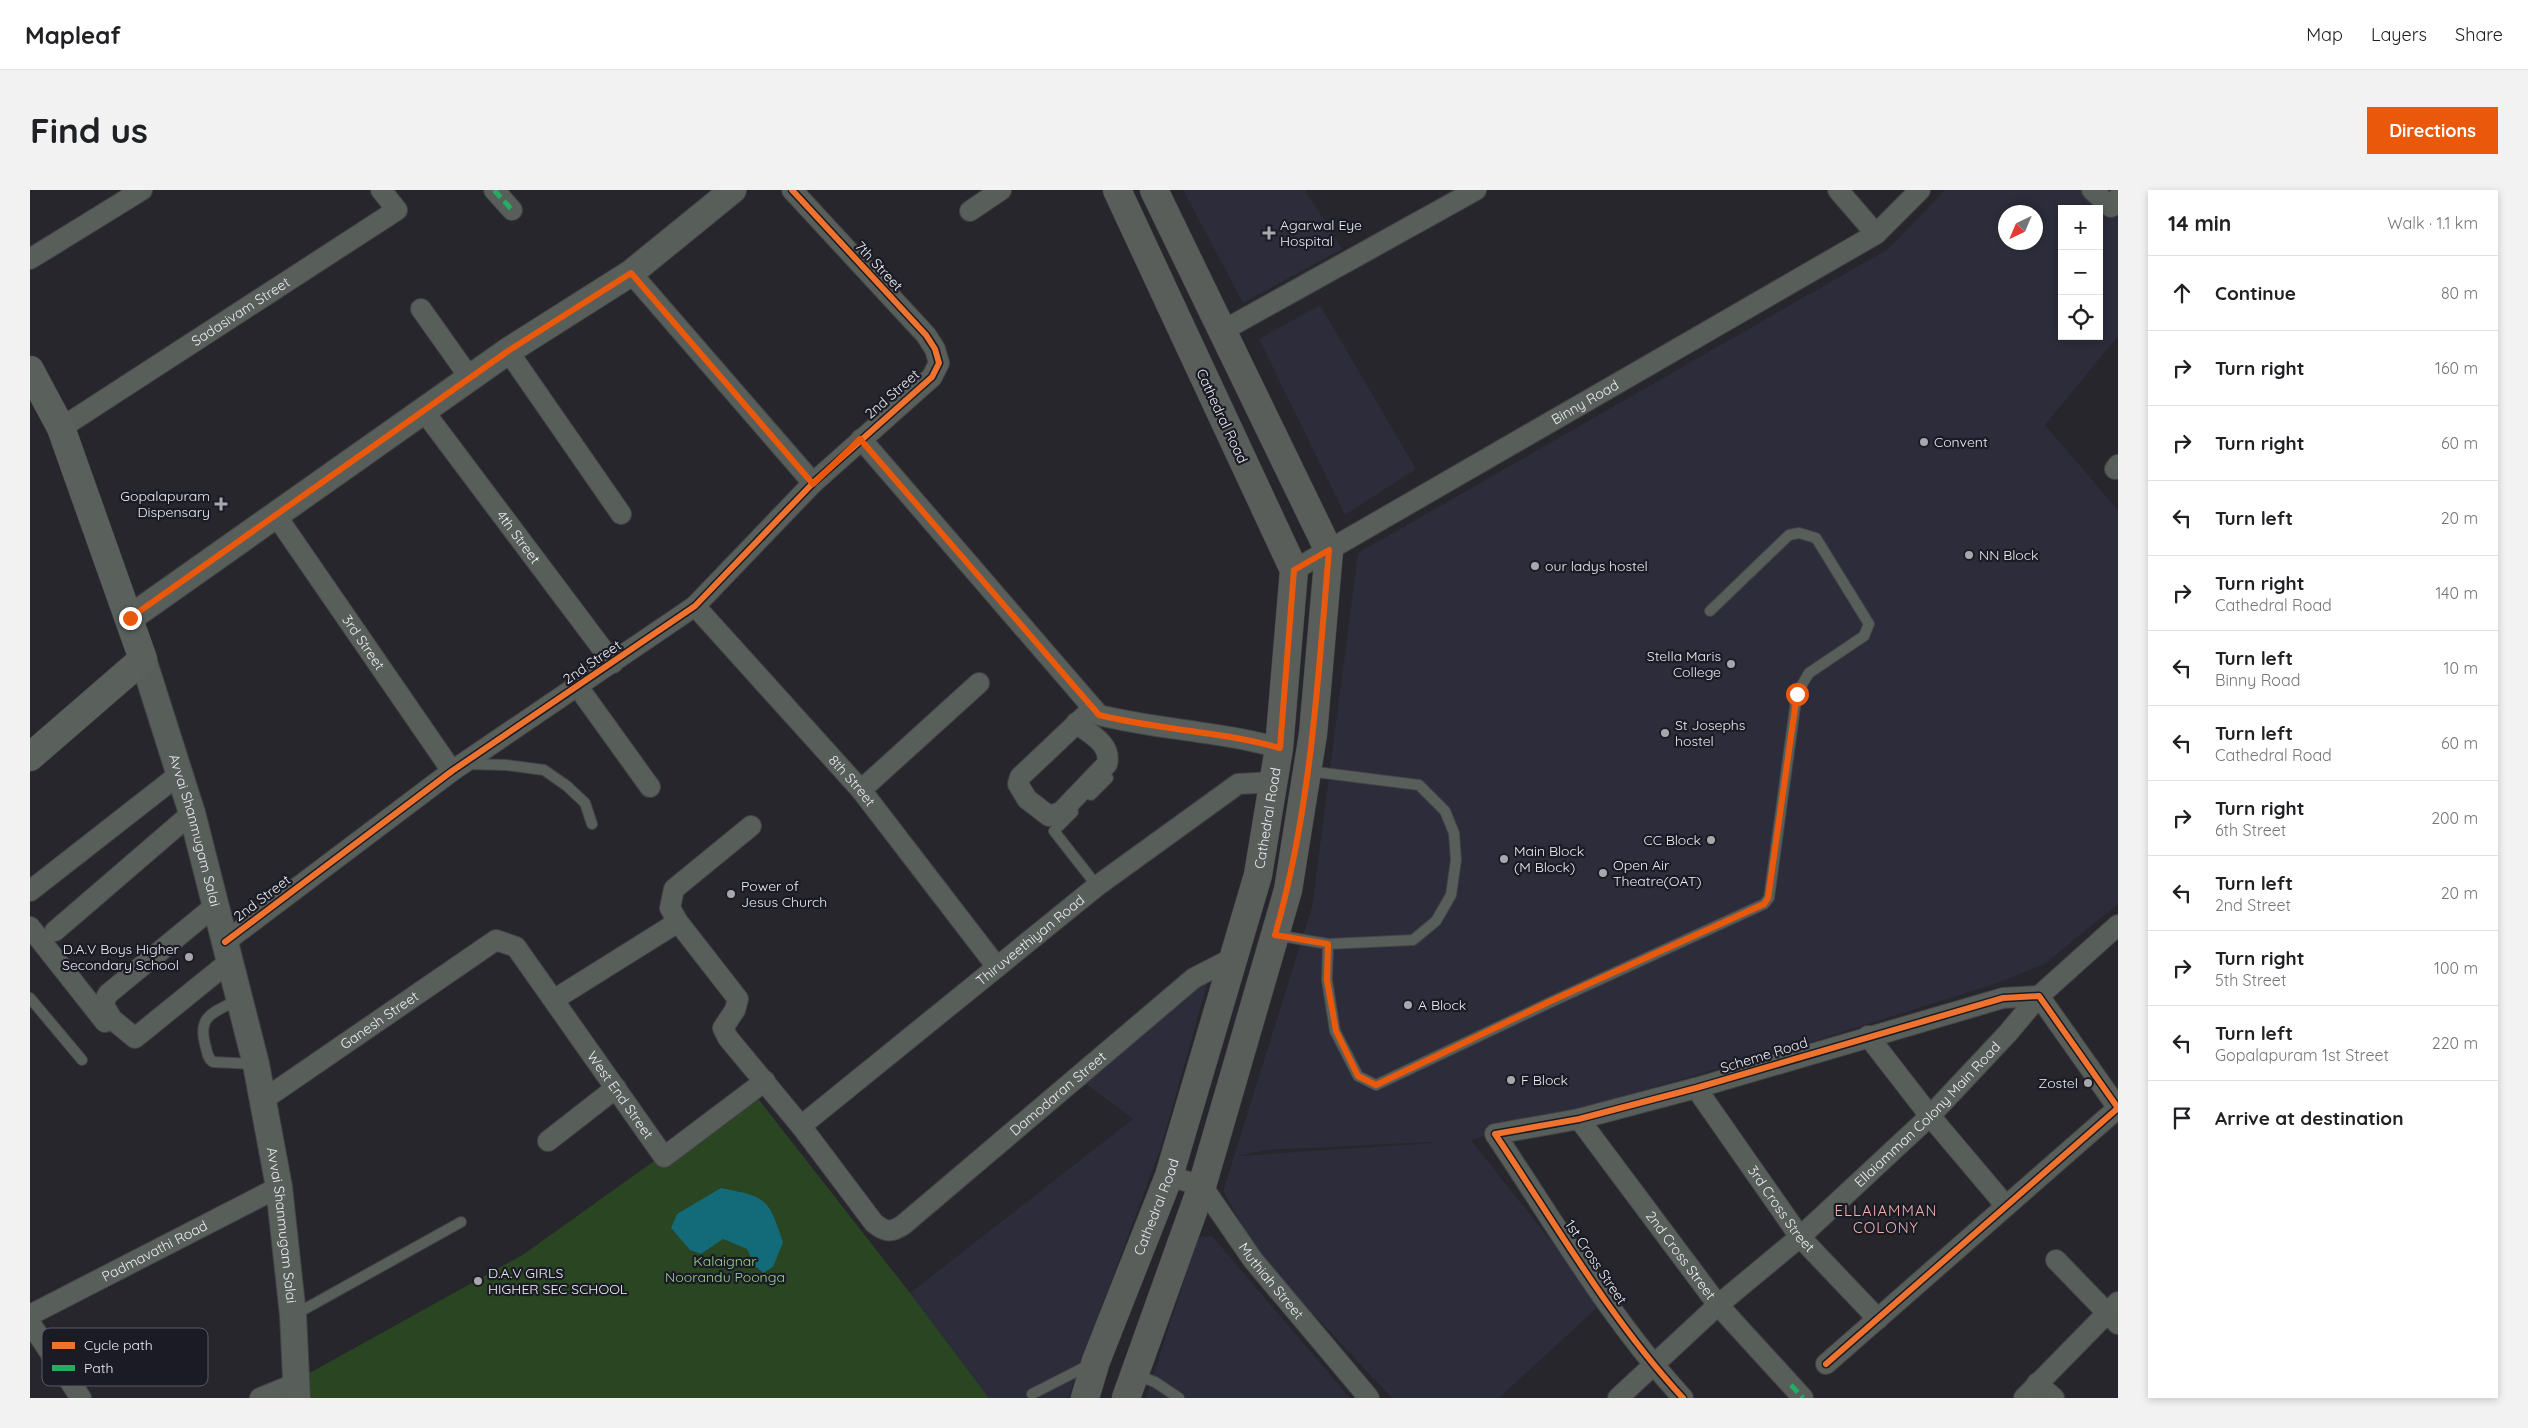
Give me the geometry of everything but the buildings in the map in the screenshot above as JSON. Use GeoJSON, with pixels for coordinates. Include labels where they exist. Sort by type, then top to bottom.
{"type":"FeatureCollection","features":[{"type":"Feature","properties":{"kind":"main road","name":"Cathedral Road"},"geometry":{"type":"LineString","coordinates":[[1084,1398],[1096,1361],[1169,1176],[1258,875],[1280,748],[1294,570],[1117,190]]}},
{"type":"Feature","properties":{"kind":"main road"},"geometry":{"type":"LineString","coordinates":[[1130,1386],[1202,1186],[1288,890],[1313,734],[1329,550],[1154,190]]}},
{"type":"Feature","properties":{"kind":"main road","name":"Avvai Shanmugam Salai"},"geometry":{"type":"LineString","coordinates":[[32,379],[61,428],[143,659]]}},
{"type":"Feature","properties":{"kind":"main road"},"geometry":{"type":"LineString","coordinates":[[30,756],[143,659]]}},
{"type":"Feature","properties":{"kind":"street"},"geometry":{"type":"LineString","coordinates":[[30,259],[142,190]]}},
{"type":"Feature","properties":{"kind":"street"},"geometry":{"type":"LineString","coordinates":[[494,190],[512,210]]}},
{"type":"Feature","properties":{"kind":"street"},"geometry":{"type":"LineString","coordinates":[[130,618],[508,351],[631,273],[733,190]]}},
{"type":"Feature","properties":{"kind":"street","name":"7th Street"},"geometry":{"type":"LineString","coordinates":[[792,190],[926,335],[935,349],[939,363]]}},
{"type":"Feature","properties":{"kind":"street"},"geometry":{"type":"LineString","coordinates":[[970,211],[1001,190]]}},
{"type":"Feature","properties":{"kind":"street"},"geometry":{"type":"LineString","coordinates":[[1222,331],[1476,190]]}},
{"type":"Feature","properties":{"kind":"street"},"geometry":{"type":"LineString","coordinates":[[1838,190],[1876,234]]}},
{"type":"Feature","properties":{"kind":"street","name":"Binny Road"},"geometry":{"type":"LineString","coordinates":[[1294,570],[1876,234],[1920,190]]}},
{"type":"Feature","properties":{"kind":"street"},"geometry":{"type":"LineString","coordinates":[[2092,190],[2111,207],[2118,198]]}},
{"type":"Feature","properties":{"kind":"street","name":"Sadasivam Street"},"geometry":{"type":"LineString","coordinates":[[61,428],[397,210],[387,192]]}},
{"type":"Feature","properties":{"kind":"street"},"geometry":{"type":"LineString","coordinates":[[631,273],[813,484]]}},
{"type":"Feature","properties":{"kind":"street"},"geometry":{"type":"LineString","coordinates":[[420,310],[470,378]]}},
{"type":"Feature","properties":{"kind":"street"},"geometry":{"type":"LineString","coordinates":[[508,351],[622,514]]}},
{"type":"Feature","properties":{"kind":"street","name":"2nd Street"},"geometry":{"type":"LineString","coordinates":[[216,905],[108,994],[103,1004],[112,1019],[135,1038],[227,952],[457,768],[695,606],[813,484],[860,439],[932,377],[939,363]]}},
{"type":"Feature","properties":{"kind":"street","name":"4th Street"},"geometry":{"type":"LineString","coordinates":[[423,410],[613,663]]}},
{"type":"Feature","properties":{"kind":"street"},"geometry":{"type":"LineString","coordinates":[[860,439],[1099,715],[1127,722],[1251,740],[1280,748]]}},
{"type":"Feature","properties":{"kind":"street","name":"3rd Street"},"geometry":{"type":"LineString","coordinates":[[275,514],[457,768]]}},
{"type":"Feature","properties":{"kind":"street","name":"8th Street"},"geometry":{"type":"LineString","coordinates":[[695,606],[861,790],[997,967]]}},
{"type":"Feature","properties":{"kind":"street","name":"Avvai Shanmugam Salai"},"geometry":{"type":"LineString","coordinates":[[143,659],[181,773],[256,1064],[279,1187],[293,1315],[297,1391]]}},
{"type":"Feature","properties":{"kind":"street"},"geometry":{"type":"LineString","coordinates":[[861,790],[979,683]]}},
{"type":"Feature","properties":{"kind":"street"},"geometry":{"type":"LineString","coordinates":[[578,687],[650,787]]}},
{"type":"Feature","properties":{"kind":"street"},"geometry":{"type":"LineString","coordinates":[[1076,723],[1104,745],[1109,757],[1107,764],[1061,812],[1049,816],[1028,799],[1018,784],[1020,777],[1076,723],[1093,708]]}},
{"type":"Feature","properties":{"kind":"street"},"geometry":{"type":"LineString","coordinates":[[30,891],[181,773]]}},
{"type":"Feature","properties":{"kind":"street","name":"Thiruveethiyan Road"},"geometry":{"type":"LineString","coordinates":[[801,1126],[1097,886],[1238,784],[1274,782]]}},
{"type":"Feature","properties":{"kind":"street"},"geometry":{"type":"LineString","coordinates":[[56,931],[192,813]]}},
{"type":"Feature","properties":{"kind":"street"},"geometry":{"type":"LineString","coordinates":[[751,826],[674,889],[670,908],[678,922],[738,999],[735,1010],[723,1028],[728,1038],[801,1126]]}},
{"type":"Feature","properties":{"kind":"street"},"geometry":{"type":"LineString","coordinates":[[555,999],[678,922]]}},
{"type":"Feature","properties":{"kind":"street","name":"Ellaiamman Colony Main Road"},"geometry":{"type":"LineString","coordinates":[[1618,1398],[1718,1305],[1800,1237],[1930,1116],[2008,1033],[2039,996],[2118,925]]}},
{"type":"Feature","properties":{"kind":"street"},"geometry":{"type":"LineString","coordinates":[[30,927],[116,1038]]}},
{"type":"Feature","properties":{"kind":"street","name":"West End Street"},"geometry":{"type":"LineString","coordinates":[[496,940],[516,947],[555,999],[664,1157],[765,1081]]}},
{"type":"Feature","properties":{"kind":"street","name":"Ganesh Street"},"geometry":{"type":"LineString","coordinates":[[263,1100],[496,940]]}},
{"type":"Feature","properties":{"kind":"street","name":"Damodaran Street"},"geometry":{"type":"LineString","coordinates":[[801,1126],[874,1223],[884,1230],[893,1231],[903,1225],[1194,978],[1233,958]]}},
{"type":"Feature","properties":{"kind":"street"},"geometry":{"type":"LineString","coordinates":[[1826,1364],[2118,1108],[2039,996]]}},
{"type":"Feature","properties":{"kind":"street","name":"Scheme Road"},"geometry":{"type":"LineString","coordinates":[[1495,1134],[1578,1119],[1696,1088],[2002,998],[2039,996]]}},
{"type":"Feature","properties":{"kind":"street"},"geometry":{"type":"LineString","coordinates":[[1868,1036],[1930,1116],[2006,1206]]}},
{"type":"Feature","properties":{"kind":"street"},"geometry":{"type":"LineString","coordinates":[[548,1141],[616,1088]]}},
{"type":"Feature","properties":{"kind":"street","name":"3rd Cross Street"},"geometry":{"type":"LineString","coordinates":[[1696,1088],[1800,1237],[1878,1319]]}},
{"type":"Feature","properties":{"kind":"street","name":"2nd Cross Street"},"geometry":{"type":"LineString","coordinates":[[1578,1119],[1718,1305],[1797,1392]]}},
{"type":"Feature","properties":{"kind":"street","name":"1st Cross Street"},"geometry":{"type":"LineString","coordinates":[[1495,1134],[1587,1272],[1653,1366],[1683,1398]]}},
{"type":"Feature","properties":{"kind":"street"},"geometry":{"type":"LineString","coordinates":[[1169,1176],[1202,1186]]}},
{"type":"Feature","properties":{"kind":"street","name":"Muthiah Street"},"geometry":{"type":"LineString","coordinates":[[1202,1186],[1253,1260],[1369,1398]]}},
{"type":"Feature","properties":{"kind":"street","name":"Padmavathi Road"},"geometry":{"type":"LineString","coordinates":[[30,1315],[279,1187]]}},
{"type":"Feature","properties":{"kind":"street"},"geometry":{"type":"LineString","coordinates":[[2054,1398],[2031,1391],[2114,1313],[2056,1260]]}},
{"type":"Feature","properties":{"kind":"street"},"geometry":{"type":"LineString","coordinates":[[30,1323],[42,1341]]}},
{"type":"Feature","properties":{"kind":"street"},"geometry":{"type":"LineString","coordinates":[[73,1386],[81,1398]]}},
{"type":"Feature","properties":{"kind":"street"},"geometry":{"type":"LineString","coordinates":[[260,1398],[297,1391]]}},
{"type":"Feature","properties":{"kind":"lane"},"geometry":{"type":"LineString","coordinates":[[1328,944],[1327,980],[1336,1031],[1358,1076],[1376,1085],[1553,1000],[1764,904],[1768,898],[1797,694],[1809,673],[1864,636],[1868,624],[1816,538],[1799,533],[1789,535],[1710,611]]}},
{"type":"Feature","properties":{"kind":"lane"},"geometry":{"type":"LineString","coordinates":[[457,768],[506,765],[544,770],[568,786],[585,803],[592,824]]}},
{"type":"Feature","properties":{"kind":"lane"},"geometry":{"type":"LineString","coordinates":[[1275,935],[1328,944],[1413,940],[1436,921],[1451,895],[1456,860],[1454,833],[1445,811],[1419,784],[1308,771]]}},
{"type":"Feature","properties":{"kind":"lane"},"geometry":{"type":"LineString","coordinates":[[1097,886],[1054,831],[1108,778]]}},
{"type":"Feature","properties":{"kind":"lane"},"geometry":{"type":"LineString","coordinates":[[30,998],[82,1060]]}},
{"type":"Feature","properties":{"kind":"lane"},"geometry":{"type":"LineString","coordinates":[[239,999],[208,1017],[203,1023],[202,1031],[209,1059],[213,1062],[256,1064]]}},
{"type":"Feature","properties":{"kind":"lane"},"geometry":{"type":"LineString","coordinates":[[293,1315],[461,1222]]}},
{"type":"Feature","properties":{"kind":"lane"},"geometry":{"type":"LineString","coordinates":[[1032,1394],[1096,1361]]}},
{"type":"Feature","properties":{"kind":"lane"},"geometry":{"type":"LineString","coordinates":[[1130,1386],[1154,1382],[1179,1398]]}},
{"type":"Feature","properties":{"kind":"shaded area","name":"Agarwal Eye Hospital"},"geometry":{"type":"Polygon","coordinates":[[[1183,190],[1305,190],[1342,249],[1243,303],[1183,190]]]}},
{"type":"Feature","properties":{"kind":"shaded area","name":"Stella Maris College"},"geometry":{"type":"Polygon","coordinates":[[[1945,190],[2104,190],[2118,203],[2118,336],[2045,425],[2118,510],[2118,904],[2046,963],[2001,982],[1814,1041],[1471,1140],[1601,1304],[1499,1398],[1392,1398],[1259,1256],[1223,1191],[1312,907],[1358,553],[1888,249],[1945,190]],[[1433,1143],[1267,1150],[1238,1156],[1433,1143]]]}},
{"type":"Feature","properties":{"kind":"shaded area"},"geometry":{"type":"Polygon","coordinates":[[[1320,305],[1416,469],[1345,515],[1259,339],[1320,305]]]}},
{"type":"Feature","properties":{"kind":"shaded area"},"geometry":{"type":"Polygon","coordinates":[[[1208,981],[1161,1147],[1068,1398],[989,1398],[910,1293],[1133,1119],[1082,1081],[1189,985],[1208,981]]]}},
{"type":"Feature","properties":{"kind":"shaded area"},"geometry":{"type":"Polygon","coordinates":[[[1212,1236],[1350,1398],[1146,1398],[1198,1237],[1212,1236]]]}},
{"type":"Feature","properties":{"kind":"green space","name":"Kalaignar Noorandu Poonga"},"geometry":{"type":"Polygon","coordinates":[[[752,1091],[910,1293],[989,1398],[307,1398],[306,1375],[524,1254],[752,1091]]]}},
{"type":"Feature","properties":{"kind":"water"},"geometry":{"type":"Polygon","coordinates":[[[721,1188],[756,1197],[769,1208],[773,1216],[783,1242],[773,1267],[763,1273],[755,1266],[747,1249],[723,1239],[701,1254],[690,1250],[671,1228],[677,1214],[721,1188]]]}},
{"type":"Feature","properties":{"kind":"marked path"},"geometry":{"type":"LineString","coordinates":[[494,190],[512,210]]}},
{"type":"Feature","properties":{"kind":"marked path"},"geometry":{"type":"LineString","coordinates":[[1791,1385],[1803,1398]]}},
{"type":"Feature","properties":{"kind":"cycle path"},"geometry":{"type":"LineString","coordinates":[[225,942],[452,771],[695,606],[813,483],[932,377],[939,363],[935,349],[926,335],[792,190]]}},
{"type":"Feature","properties":{"kind":"cycle path"},"geometry":{"type":"LineString","coordinates":[[1683,1398],[1656,1368],[1607,1303],[1495,1134],[1579,1119],[1696,1088],[2003,998],[2039,996],[2118,1108],[1826,1364]]}},
{"type":"Feature","properties":{"kind":"place","name":"Agarwal Eye Hospital"},"geometry":{"type":"Point","coordinates":[1269,233]}},
{"type":"Feature","properties":{"kind":"place","name":"Convent"},"geometry":{"type":"Point","coordinates":[1924,442]}},
{"type":"Feature","properties":{"kind":"place","name":"Gopalapuram Dispensary"},"geometry":{"type":"Point","coordinates":[221,504]}},
{"type":"Feature","properties":{"kind":"place","name":"NN Block"},"geometry":{"type":"Point","coordinates":[1969,555]}},
{"type":"Feature","properties":{"kind":"place","name":"our ladys hostel"},"geometry":{"type":"Point","coordinates":[1535,566]}},
{"type":"Feature","properties":{"kind":"place","name":"Stella Maris College"},"geometry":{"type":"Point","coordinates":[1731,664]}},
{"type":"Feature","properties":{"kind":"place","name":"St Josephs hostel"},"geometry":{"type":"Point","coordinates":[1665,733]}},
{"type":"Feature","properties":{"kind":"place","name":"CC Block"},"geometry":{"type":"Point","coordinates":[1711,840]}},
{"type":"Feature","properties":{"kind":"place","name":"Main Block (M Block)"},"geometry":{"type":"Point","coordinates":[1504,859]}},
{"type":"Feature","properties":{"kind":"place","name":"Open Air Theatre(OAT)"},"geometry":{"type":"Point","coordinates":[1603,873]}},
{"type":"Feature","properties":{"kind":"place","name":"Power of Jesus Church"},"geometry":{"type":"Point","coordinates":[731,894]}},
{"type":"Feature","properties":{"kind":"place","name":"D.A.V Boys Higher Secondary School"},"geometry":{"type":"Point","coordinates":[189,957]}},
{"type":"Feature","properties":{"kind":"place","name":"A Block"},"geometry":{"type":"Point","coordinates":[1408,1005]}},
{"type":"Feature","properties":{"kind":"place","name":"F Block"},"geometry":{"type":"Point","coordinates":[1511,1080]}},
{"type":"Feature","properties":{"kind":"place","name":"Zostel"},"geometry":{"type":"Point","coordinates":[2088,1083]}},
{"type":"Feature","properties":{"kind":"place","name":"D.A.V GIRLS HIGHER SEC SCHOOL"},"geometry":{"type":"Point","coordinates":[478,1281]}},
{"type":"Feature","properties":{"kind":"district","name":"ELLAIAMMAN COLONY"},"geometry":{"type":"Point","coordinates":[1886,1220]}},
{"type":"Feature","properties":{"kind":"route"},"geometry":{"type":"LineString","coordinates":[[130,618],[508,351],[631,273],[813,484],[860,439],[1099,715],[1127,722],[1251,740],[1280,748],[1294,570],[1329,550],[1313,734],[1288,890],[1275,935],[1328,944],[1327,980],[1336,1031],[1358,1076],[1376,1085],[1553,1000],[1764,904],[1768,898],[1797,694]]}}]}
